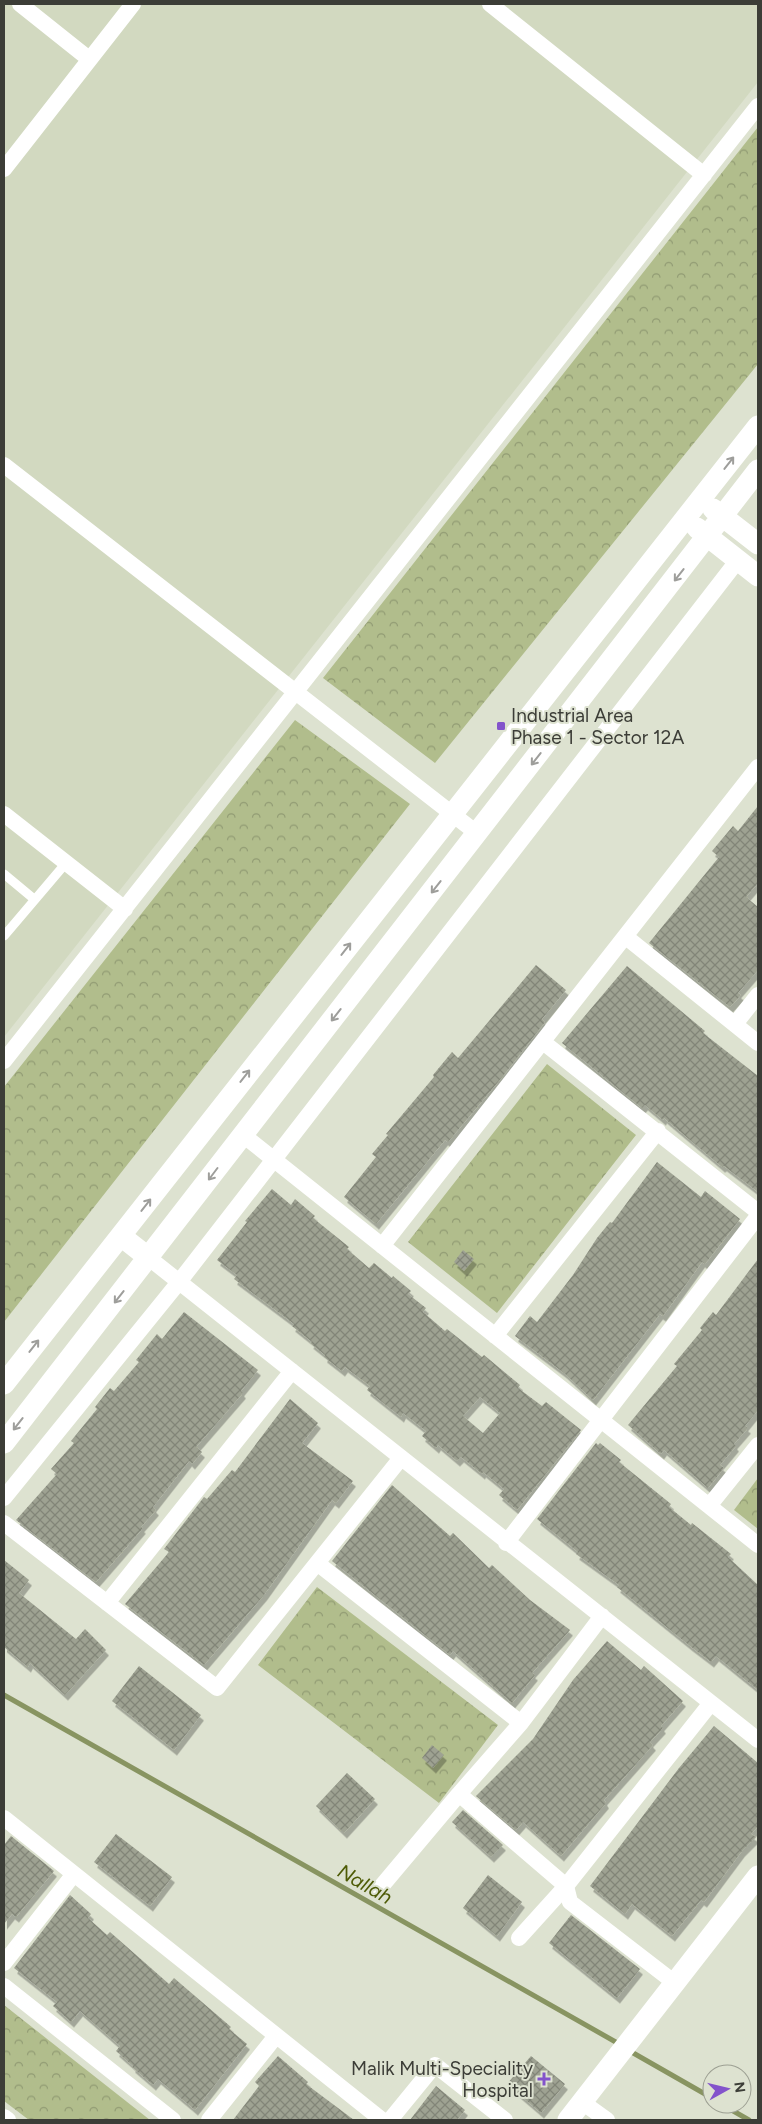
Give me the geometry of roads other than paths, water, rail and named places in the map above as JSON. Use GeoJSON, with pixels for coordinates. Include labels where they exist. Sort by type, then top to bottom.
{"type":"FeatureCollection","features":[{"type":"Feature","properties":{"kind":"street"},"geometry":{"type":"LineString","coordinates":[[20,4],[90,59]]}},
{"type":"Feature","properties":{"kind":"street"},"geometry":{"type":"LineString","coordinates":[[4,169],[133,4]]}},
{"type":"Feature","properties":{"kind":"street"},"geometry":{"type":"LineString","coordinates":[[490,4],[704,175]]}},
{"type":"Feature","properties":{"kind":"street"},"geometry":{"type":"LineString","coordinates":[[4,1060],[296,693],[758,106]]}},
{"type":"Feature","properties":{"kind":"street"},"geometry":{"type":"LineString","coordinates":[[4,1384],[758,426]]}},
{"type":"Feature","properties":{"kind":"street"},"geometry":{"type":"LineString","coordinates":[[4,465],[478,834]]}},
{"type":"Feature","properties":{"kind":"street"},"geometry":{"type":"LineString","coordinates":[[4,1443],[709,537],[758,470]]}},
{"type":"Feature","properties":{"kind":"street"},"geometry":{"type":"LineString","coordinates":[[700,499],[754,537]]}},
{"type":"Feature","properties":{"kind":"street"},"geometry":{"type":"LineString","coordinates":[[685,519],[758,576]]}},
{"type":"Feature","properties":{"kind":"street"},"geometry":{"type":"LineString","coordinates":[[4,1498],[178,1282],[738,560]]}},
{"type":"Feature","properties":{"kind":"street"},"geometry":{"type":"LineString","coordinates":[[382,1246],[758,767]]}},
{"type":"Feature","properties":{"kind":"street"},"geometry":{"type":"LineString","coordinates":[[4,814],[125,909]]}},
{"type":"Feature","properties":{"kind":"street"},"geometry":{"type":"LineString","coordinates":[[626,937],[758,1043]]}},
{"type":"Feature","properties":{"kind":"street"},"geometry":{"type":"LineString","coordinates":[[735,1024],[758,995]]}},
{"type":"Feature","properties":{"kind":"street"},"geometry":{"type":"LineString","coordinates":[[506,1543],[758,1214],[658,1131],[543,1042]]}},
{"type":"Feature","properties":{"kind":"street"},"geometry":{"type":"LineString","coordinates":[[495,1336],[658,1131]]}},
{"type":"Feature","properties":{"kind":"street"},"geometry":{"type":"LineString","coordinates":[[243,1135],[599,1421],[758,1545]]}},
{"type":"Feature","properties":{"kind":"street"},"geometry":{"type":"LineString","coordinates":[[121,1236],[402,1458],[506,1543],[602,1616],[758,1740]]}},
{"type":"Feature","properties":{"kind":"street"},"geometry":{"type":"LineString","coordinates":[[107,1603],[292,1371]]}},
{"type":"Feature","properties":{"kind":"street"},"geometry":{"type":"LineString","coordinates":[[709,1506],[758,1445]]}},
{"type":"Feature","properties":{"kind":"street"},"geometry":{"type":"LineString","coordinates":[[4,1522],[217,1688],[316,1562],[402,1458]]}},
{"type":"Feature","properties":{"kind":"street"},"geometry":{"type":"LineString","coordinates":[[316,1562],[521,1723]]}},
{"type":"Feature","properties":{"kind":"street"},"geometry":{"type":"LineString","coordinates":[[380,1888],[521,1723],[602,1616]]}},
{"type":"Feature","properties":{"kind":"street"},"geometry":{"type":"LineString","coordinates":[[519,1938],[566,1886],[711,1703]]}},
{"type":"Feature","properties":{"kind":"street"},"geometry":{"type":"LineString","coordinates":[[459,1794],[566,1886],[570,1902],[675,1983]]}},
{"type":"Feature","properties":{"kind":"street"},"geometry":{"type":"LineString","coordinates":[[4,1818],[382,2120]]}},
{"type":"Feature","properties":{"kind":"street"},"geometry":{"type":"LineString","coordinates":[[4,1963],[74,1874]]}},
{"type":"Feature","properties":{"kind":"street"},"geometry":{"type":"LineString","coordinates":[[568,2120],[758,1876]]}},
{"type":"Feature","properties":{"kind":"street"},"geometry":{"type":"LineString","coordinates":[[4,1986],[173,2120]]}},
{"type":"Feature","properties":{"kind":"street"},"geometry":{"type":"LineString","coordinates":[[209,2120],[276,2036]]}},
{"type":"Feature","properties":{"kind":"street"},"geometry":{"type":"LineString","coordinates":[[390,2120],[434,2065],[505,2120]]}},
{"type":"Feature","properties":{"kind":"street"},"geometry":{"type":"LineString","coordinates":[[582,2102],[607,2120]]}},
{"type":"Feature","properties":{"kind":"street"},"geometry":{"type":"LineString","coordinates":[[4,2117],[8,2120]]}},
{"type":"Feature","properties":{"kind":"lane"},"geometry":{"type":"LineString","coordinates":[[4,936],[66,863]]}},
{"type":"Feature","properties":{"kind":"lane"},"geometry":{"type":"LineString","coordinates":[[4,874],[34,899]]}},
{"type":"Feature","properties":{"kind":"waterway","name":"Nallah"},"geometry":{"type":"LineString","coordinates":[[4,1695],[621,2045]]}},
{"type":"Feature","properties":{"kind":"waterway","name":"Nallah"},"geometry":{"type":"LineString","coordinates":[[628,2050],[702,2092]]}},
{"type":"Feature","properties":{"kind":"waterway","name":"Nallah"},"geometry":{"type":"LineString","coordinates":[[738,2114],[749,2120]]}},
{"type":"Feature","properties":{"kind":"place","name":"Industrial Area Phase 1 - Sector 12A"},"geometry":{"type":"Point","coordinates":[501,726]}},
{"type":"Feature","properties":{"kind":"place","name":"Malik Multi-Speciality Hospital"},"geometry":{"type":"Point","coordinates":[544,2079]}}]}
